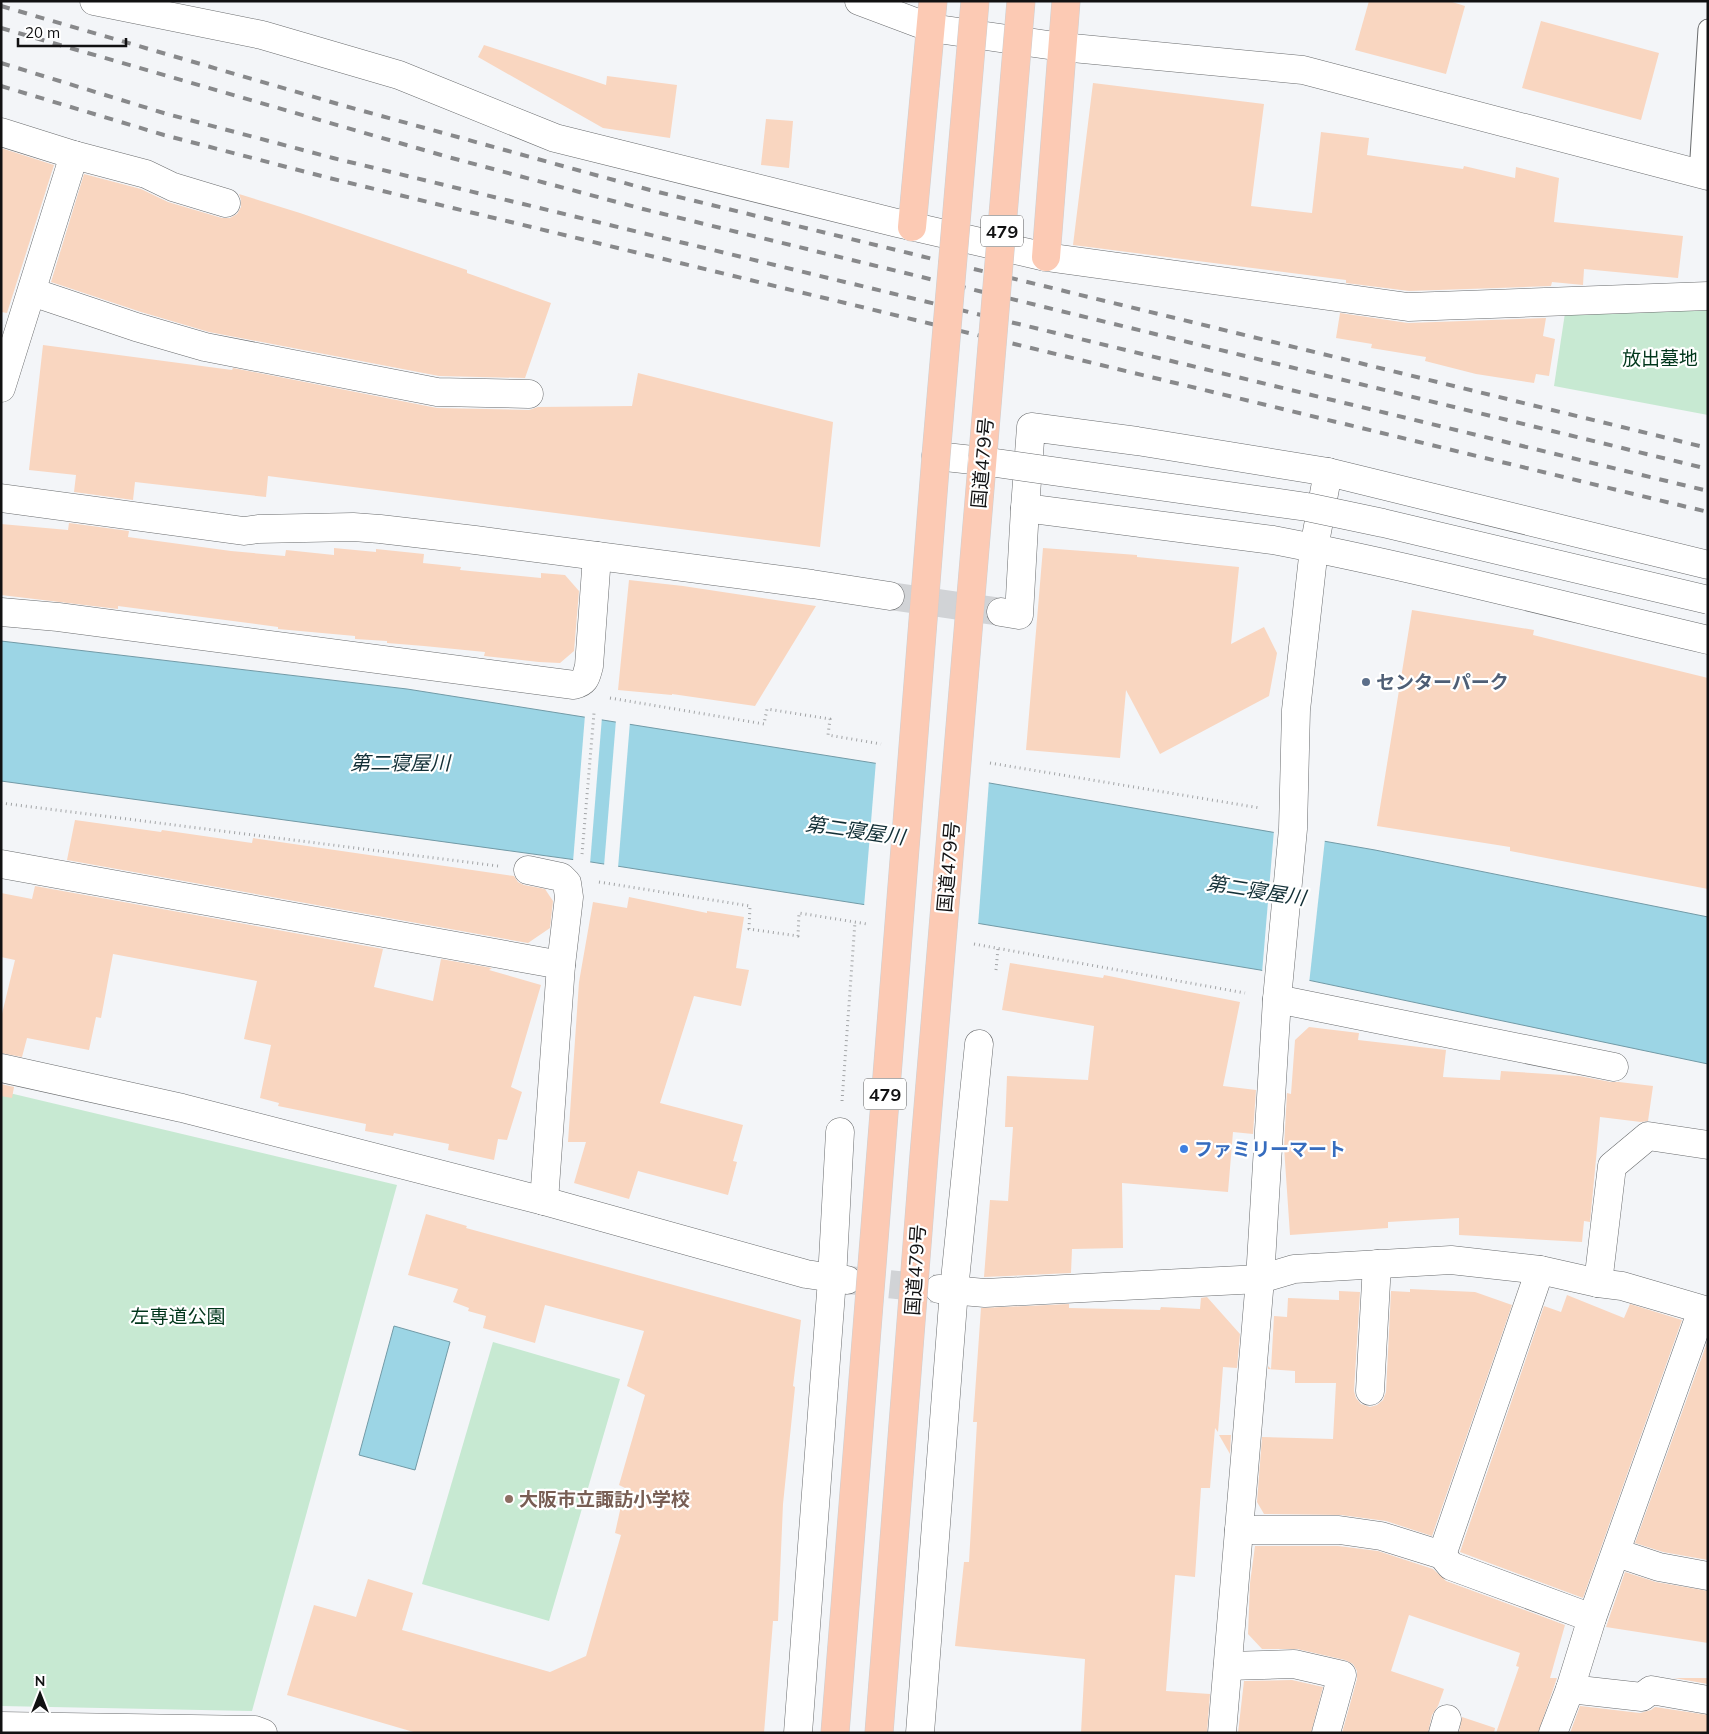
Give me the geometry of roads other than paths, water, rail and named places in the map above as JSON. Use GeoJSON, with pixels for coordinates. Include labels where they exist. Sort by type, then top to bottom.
{"type":"FeatureCollection","features":[{"type":"Feature","properties":{"kind":"highway"},"geometry":{"type":"LineString","coordinates":[[912,227],[933,1]]}},
{"type":"Feature","properties":{"kind":"highway","name":"479"},"geometry":{"type":"LineString","coordinates":[[835,1733],[936,456],[975,1]]}},
{"type":"Feature","properties":{"kind":"highway","name":"国道479号"},"geometry":{"type":"LineString","coordinates":[[879,1733],[924,1155],[1022,1]]}},
{"type":"Feature","properties":{"kind":"highway"},"geometry":{"type":"LineString","coordinates":[[1046,258],[1066,1]]}},
{"type":"Feature","properties":{"kind":"street"},"geometry":{"type":"LineString","coordinates":[[94,1],[262,35],[399,75],[555,138],[912,227],[1046,258],[1408,307],[1708,296]]}},
{"type":"Feature","properties":{"kind":"street"},"geometry":{"type":"LineString","coordinates":[[859,1],[930,28],[1062,47],[1303,70],[1703,175]]}},
{"type":"Feature","properties":{"kind":"street"},"geometry":{"type":"LineString","coordinates":[[1,132],[74,155],[146,174],[173,187],[226,203]]}},
{"type":"Feature","properties":{"kind":"street"},"geometry":{"type":"LineString","coordinates":[[2,384],[74,155]]}},
{"type":"Feature","properties":{"kind":"street"},"geometry":{"type":"LineString","coordinates":[[32,292],[136,327],[205,347],[437,392],[529,394]]}},
{"type":"Feature","properties":{"kind":"street"},"geometry":{"type":"LineString","coordinates":[[1001,612],[1019,615],[1031,427],[1328,472],[1708,565]]}},
{"type":"Feature","properties":{"kind":"street"},"geometry":{"type":"LineString","coordinates":[[936,456],[1307,507],[1383,523],[1708,600]]}},
{"type":"Feature","properties":{"kind":"street"},"geometry":{"type":"LineString","coordinates":[[1222,1733],[1260,1279],[1278,992],[1293,829],[1296,710],[1314,548],[1328,472]]}},
{"type":"Feature","properties":{"kind":"street"},"geometry":{"type":"LineString","coordinates":[[1,498],[244,530],[353,527],[475,540],[890,596]]}},
{"type":"Feature","properties":{"kind":"street"},"geometry":{"type":"LineString","coordinates":[[1025,508],[1273,540],[1382,562],[1708,640]]}},
{"type":"Feature","properties":{"kind":"street"},"geometry":{"type":"LineString","coordinates":[[1,612],[58,617],[574,685],[582,683],[586,678],[589,666],[597,556]]}},
{"type":"Feature","properties":{"kind":"street"},"geometry":{"type":"LineString","coordinates":[[1,864],[561,965]]}},
{"type":"Feature","properties":{"kind":"street"},"geometry":{"type":"LineString","coordinates":[[528,870],[561,877],[565,880],[568,887],[569,897],[561,965],[544,1202]]}},
{"type":"Feature","properties":{"kind":"street"},"geometry":{"type":"LineString","coordinates":[[1278,992],[1614,1067]]}},
{"type":"Feature","properties":{"kind":"street"},"geometry":{"type":"LineString","coordinates":[[920,1733],[946,1289],[979,1044]]}},
{"type":"Feature","properties":{"kind":"street"},"geometry":{"type":"LineString","coordinates":[[1,1068],[182,1108],[544,1202],[806,1274],[840,1279]]}},
{"type":"Feature","properties":{"kind":"street"},"geometry":{"type":"LineString","coordinates":[[798,1733],[840,1279],[840,1132]]}},
{"type":"Feature","properties":{"kind":"street"},"geometry":{"type":"LineString","coordinates":[[1598,1283],[1612,1166],[1648,1136],[1708,1145]]}},
{"type":"Feature","properties":{"kind":"street"},"geometry":{"type":"LineString","coordinates":[[946,1289],[986,1293],[1260,1279],[1294,1268],[1451,1260],[1540,1270],[1598,1283],[1622,1286],[1705,1310],[1592,1618],[1570,1690],[1553,1733]]}},
{"type":"Feature","properties":{"kind":"street"},"geometry":{"type":"LineString","coordinates":[[1370,1391],[1377,1264]]}},
{"type":"Feature","properties":{"kind":"street"},"geometry":{"type":"LineString","coordinates":[[1442,1555],[1540,1270]]}},
{"type":"Feature","properties":{"kind":"street"},"geometry":{"type":"LineString","coordinates":[[1238,1530],[1339,1530],[1381,1536],[1442,1555],[1451,1566],[1592,1618]]}},
{"type":"Feature","properties":{"kind":"street"},"geometry":{"type":"LineString","coordinates":[[1617,1553],[1659,1567],[1708,1576]]}},
{"type":"Feature","properties":{"kind":"street"},"geometry":{"type":"LineString","coordinates":[[1228,1666],[1294,1664],[1342,1675],[1326,1733]]}},
{"type":"Feature","properties":{"kind":"street"},"geometry":{"type":"LineString","coordinates":[[1570,1690],[1642,1697],[1651,1690],[1708,1700]]}},
{"type":"Feature","properties":{"kind":"street"},"geometry":{"type":"LineString","coordinates":[[1,1726],[255,1730],[264,1733]]}},
{"type":"Feature","properties":{"kind":"lane"},"geometry":{"type":"LineString","coordinates":[[1703,175],[1708,29]]}},
{"type":"Feature","properties":{"kind":"water","name":"第二寝屋川"},"geometry":{"type":"Polygon","coordinates":[[[1,641],[407,689],[880,764],[1375,850],[1708,917],[1708,1064],[1260,970],[867,905],[591,862],[1,781],[1,641]]]}},
{"type":"Feature","properties":{"kind":"water"},"geometry":{"type":"Polygon","coordinates":[[[394,1326],[450,1342],[415,1470],[359,1455],[394,1326]]]}},
{"type":"Feature","properties":{"kind":"tunnel"},"geometry":{"type":"LineString","coordinates":[[890,596],[1001,612]]}},
{"type":"Feature","properties":{"kind":"tunnel"},"geometry":{"type":"LineString","coordinates":[[848,1280],[937,1289]]}},
{"type":"Feature","properties":{"kind":"railway"},"geometry":{"type":"LineString","coordinates":[[1,6],[345,106],[650,190],[1708,448]]}},
{"type":"Feature","properties":{"kind":"railway"},"geometry":{"type":"LineString","coordinates":[[1,28],[448,157],[643,209],[1708,469]]}},
{"type":"Feature","properties":{"kind":"railway"},"geometry":{"type":"LineString","coordinates":[[1,63],[167,114],[333,158],[1708,491]]}},
{"type":"Feature","properties":{"kind":"railway"},"geometry":{"type":"LineString","coordinates":[[1,86],[164,135],[329,178],[1708,512]]}},
{"type":"Feature","properties":{"kind":"place","name":"センターパーク"},"geometry":{"type":"Point","coordinates":[1366,682]}},
{"type":"Feature","properties":{"kind":"place","name":"ファミリーマート"},"geometry":{"type":"Point","coordinates":[1184,1149]}},
{"type":"Feature","properties":{"kind":"place","name":"大阪市立諏訪小学校"},"geometry":{"type":"Point","coordinates":[509,1499]}},
{"type":"Feature","properties":{"kind":"park label","name":"放出墓地"},"geometry":{"type":"Point","coordinates":[1660,358]}},
{"type":"Feature","properties":{"kind":"park label","name":"左専道公園"},"geometry":{"type":"Point","coordinates":[178,1316]}}]}
